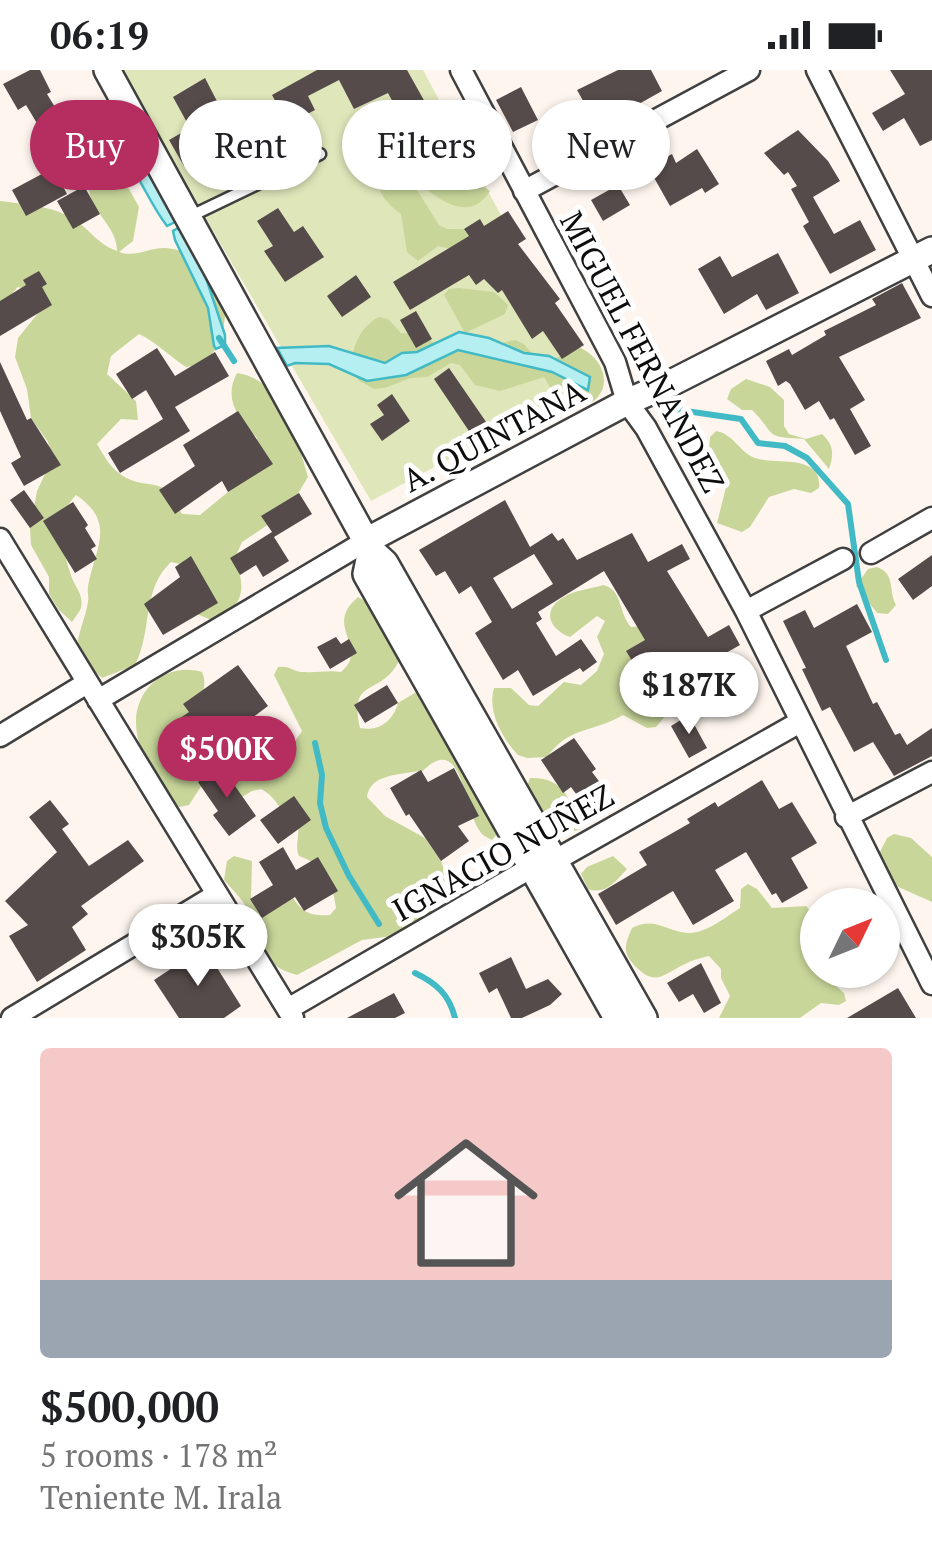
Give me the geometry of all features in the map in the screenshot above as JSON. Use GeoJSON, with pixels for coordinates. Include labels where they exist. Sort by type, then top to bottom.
{"type":"FeatureCollection","features":[{"type":"Feature","properties":{"kind":"street"},"geometry":{"type":"LineString","coordinates":[[107,70],[368,546],[384,563],[543,864],[617,1018]]}},
{"type":"Feature","properties":{"kind":"street","name":"MIGUEL FERNANDEZ"},"geometry":{"type":"LineString","coordinates":[[461,70],[615,362],[627,402],[646,428],[746,611],[932,984]]}},
{"type":"Feature","properties":{"kind":"street"},"geometry":{"type":"LineString","coordinates":[[524,191],[750,70]]}},
{"type":"Feature","properties":{"kind":"street"},"geometry":{"type":"LineString","coordinates":[[817,70],[923,254],[932,296]]}},
{"type":"Feature","properties":{"kind":"street","name":"A. QUINTANA"},"geometry":{"type":"LineString","coordinates":[[0,736],[368,546],[627,402],[674,382],[923,254]]}},
{"type":"Feature","properties":{"kind":"street"},"geometry":{"type":"LineString","coordinates":[[871,552],[932,518]]}},
{"type":"Feature","properties":{"kind":"street"},"geometry":{"type":"LineString","coordinates":[[0,539],[291,1014]]}},
{"type":"Feature","properties":{"kind":"street"},"geometry":{"type":"LineString","coordinates":[[746,611],[843,559]]}},
{"type":"Feature","properties":{"kind":"street","name":"IGNACIO NUÑEZ"},"geometry":{"type":"LineString","coordinates":[[291,1014],[543,864],[800,722]]}},
{"type":"Feature","properties":{"kind":"street"},"geometry":{"type":"LineString","coordinates":[[846,817],[932,772]]}},
{"type":"Feature","properties":{"kind":"street"},"geometry":{"type":"LineString","coordinates":[[543,864],[644,1018]]}},
{"type":"Feature","properties":{"kind":"street"},"geometry":{"type":"LineString","coordinates":[[12,1018],[216,895]]}},
{"type":"Feature","properties":{"kind":"lane"},"geometry":{"type":"LineString","coordinates":[[189,217],[245,190]]}},
{"type":"Feature","properties":{"kind":"green space"},"geometry":{"type":"Polygon","coordinates":[[[119,70],[423,70],[439,100],[342,100],[342,190],[487,190],[591,383],[371,501],[189,190],[322,190],[322,100],[179,100],[179,173],[159,138],[159,100],[137,100],[119,70]]]}},
{"type":"Feature","properties":{"kind":"green space"},"geometry":{"type":"Polygon","coordinates":[[[130,190],[139,207],[133,241],[119,252],[131,254],[166,248],[187,253],[211,274],[226,308],[225,335],[205,364],[186,367],[139,334],[111,356],[107,374],[136,401],[138,420],[121,419],[97,444],[105,458],[123,476],[168,492],[182,514],[200,515],[228,492],[229,481],[253,456],[257,438],[232,400],[237,373],[253,378],[277,399],[293,429],[308,477],[287,512],[242,542],[235,558],[241,579],[240,595],[232,608],[214,621],[197,614],[188,566],[171,562],[155,585],[135,665],[102,678],[77,655],[100,537],[96,516],[76,495],[62,524],[63,545],[81,600],[81,608],[72,622],[49,594],[49,577],[31,545],[37,491],[52,459],[48,442],[31,418],[27,389],[15,357],[18,338],[39,312],[43,295],[18,287],[0,301],[0,201],[64,214],[117,251],[116,241],[89,192],[130,190]]]}},
{"type":"Feature","properties":{"kind":"green space"},"geometry":{"type":"Polygon","coordinates":[[[417,190],[439,225],[463,229],[470,237],[452,249],[438,246],[418,261],[407,252],[401,214],[381,192],[417,190]]]}},
{"type":"Feature","properties":{"kind":"green space"},"geometry":{"type":"Polygon","coordinates":[[[428,190],[490,191],[482,201],[463,207],[428,190]]]}},
{"type":"Feature","properties":{"kind":"green space"},"geometry":{"type":"Polygon","coordinates":[[[449,289],[494,292],[508,305],[505,314],[465,333],[444,295],[449,289]]]}},
{"type":"Feature","properties":{"kind":"green space"},"geometry":{"type":"Polygon","coordinates":[[[379,317],[388,319],[401,333],[419,334],[436,344],[489,346],[515,340],[536,358],[554,359],[579,347],[600,366],[603,387],[590,403],[562,407],[544,377],[500,391],[475,385],[460,365],[451,363],[427,377],[374,389],[358,380],[353,354],[359,336],[379,317]]]}},
{"type":"Feature","properties":{"kind":"green space"},"geometry":{"type":"Polygon","coordinates":[[[746,379],[770,387],[784,400],[784,426],[789,434],[806,439],[822,434],[826,438],[832,450],[829,469],[804,439],[776,436],[752,410],[742,410],[727,399],[731,389],[746,379]]]}},
{"type":"Feature","properties":{"kind":"green space"},"geometry":{"type":"Polygon","coordinates":[[[716,431],[755,458],[806,465],[818,477],[819,488],[811,493],[794,489],[769,497],[750,527],[742,532],[717,523],[726,487],[708,465],[710,437],[716,431]]]}},
{"type":"Feature","properties":{"kind":"green space"},"geometry":{"type":"Polygon","coordinates":[[[877,567],[889,578],[896,605],[888,614],[877,613],[856,586],[868,569],[877,567]]]}},
{"type":"Feature","properties":{"kind":"green space"},"geometry":{"type":"Polygon","coordinates":[[[603,585],[614,591],[631,627],[641,626],[679,690],[673,707],[656,727],[647,728],[623,715],[573,735],[547,757],[518,755],[497,724],[494,688],[511,688],[529,705],[538,706],[564,682],[581,685],[597,671],[604,654],[597,637],[605,621],[597,616],[570,637],[557,629],[550,613],[568,595],[603,585]]]}},
{"type":"Feature","properties":{"kind":"green space"},"geometry":{"type":"Polygon","coordinates":[[[358,597],[385,624],[399,661],[383,680],[362,694],[357,712],[360,728],[384,724],[398,703],[423,688],[498,833],[492,840],[479,830],[451,763],[442,760],[429,765],[413,782],[418,771],[379,780],[367,797],[385,816],[425,838],[446,875],[444,894],[429,919],[408,934],[362,940],[297,975],[269,959],[248,909],[224,880],[227,861],[234,856],[252,861],[251,899],[293,898],[309,913],[330,915],[336,908],[330,882],[322,870],[299,856],[297,822],[261,789],[229,805],[216,770],[209,774],[189,805],[179,807],[155,780],[144,756],[137,733],[137,709],[148,688],[167,674],[202,672],[201,696],[178,735],[187,750],[222,740],[247,715],[261,720],[293,744],[302,731],[274,675],[278,667],[300,672],[341,672],[351,657],[344,618],[358,597]]]}},
{"type":"Feature","properties":{"kind":"green space"},"geometry":{"type":"Polygon","coordinates":[[[530,778],[559,786],[580,830],[546,834],[527,801],[530,778]]]}},
{"type":"Feature","properties":{"kind":"green space"},"geometry":{"type":"Polygon","coordinates":[[[894,834],[911,838],[932,857],[932,902],[894,885],[879,854],[887,838],[894,834]]]}},
{"type":"Feature","properties":{"kind":"green space"},"geometry":{"type":"Polygon","coordinates":[[[613,856],[627,869],[605,889],[588,889],[581,874],[587,867],[613,856]]]}},
{"type":"Feature","properties":{"kind":"green space"},"geometry":{"type":"Polygon","coordinates":[[[748,884],[757,889],[772,908],[800,906],[800,988],[838,988],[846,1001],[839,1005],[821,1003],[800,1018],[719,1018],[730,996],[721,969],[709,956],[659,977],[648,976],[630,960],[626,948],[632,928],[647,923],[680,932],[701,931],[740,908],[741,889],[748,884]]]}},
{"type":"Feature","properties":{"kind":"water"},"geometry":{"type":"Polygon","coordinates":[[[145,190],[159,190],[177,221],[167,226],[145,190]]]}},
{"type":"Feature","properties":{"kind":"water"},"geometry":{"type":"Polygon","coordinates":[[[180,227],[205,275],[225,335],[225,345],[216,349],[208,308],[175,240],[173,231],[180,227]]]}},
{"type":"Feature","properties":{"kind":"water"},"geometry":{"type":"Polygon","coordinates":[[[459,332],[489,338],[524,353],[549,356],[590,377],[588,390],[552,372],[458,350],[406,375],[367,381],[329,364],[287,366],[277,348],[329,346],[385,363],[459,332]]]}},
{"type":"Feature","properties":{"kind":"building"},"geometry":{"type":"Polygon","coordinates":[[[30,70],[40,70],[51,92],[47,94],[51,100],[30,100],[30,112],[26,105],[18,110],[3,84],[30,70]]]}},
{"type":"Feature","properties":{"kind":"building"},"geometry":{"type":"Polygon","coordinates":[[[317,70],[407,70],[424,100],[392,100],[388,93],[373,100],[349,100],[339,80],[308,96],[310,100],[275,100],[272,95],[317,70]]]}},
{"type":"Feature","properties":{"kind":"building"},"geometry":{"type":"Polygon","coordinates":[[[618,70],[651,70],[662,91],[646,100],[583,100],[577,90],[618,70]]]}},
{"type":"Feature","properties":{"kind":"building"},"geometry":{"type":"Polygon","coordinates":[[[890,70],[932,70],[932,140],[920,146],[904,118],[883,131],[872,113],[905,94],[890,70]]]}},
{"type":"Feature","properties":{"kind":"building"},"geometry":{"type":"Polygon","coordinates":[[[205,78],[216,100],[179,100],[179,108],[173,97],[205,78]]]}},
{"type":"Feature","properties":{"kind":"building"},"geometry":{"type":"Polygon","coordinates":[[[521,87],[532,108],[532,123],[513,132],[512,100],[496,100],[521,87]]]}},
{"type":"Feature","properties":{"kind":"building"},"geometry":{"type":"Polygon","coordinates":[[[798,130],[828,161],[840,181],[813,197],[834,234],[860,220],[876,250],[830,274],[803,226],[809,222],[791,189],[797,186],[788,172],[784,175],[764,153],[798,130]]]}},
{"type":"Feature","properties":{"kind":"building"},"geometry":{"type":"Polygon","coordinates":[[[179,134],[179,157],[169,140],[179,134]]]}},
{"type":"Feature","properties":{"kind":"building"},"geometry":{"type":"Polygon","coordinates":[[[697,149],[719,184],[705,193],[702,188],[670,206],[661,190],[670,190],[670,155],[676,163],[697,149]]]}},
{"type":"Feature","properties":{"kind":"building"},"geometry":{"type":"Polygon","coordinates":[[[30,180],[30,190],[65,190],[67,194],[26,216],[12,190],[30,180]]]}},
{"type":"Feature","properties":{"kind":"building"},"geometry":{"type":"Polygon","coordinates":[[[77,190],[86,190],[100,214],[73,229],[57,201],[77,190]]]}},
{"type":"Feature","properties":{"kind":"building"},"geometry":{"type":"Polygon","coordinates":[[[609,190],[621,190],[630,205],[603,221],[591,200],[609,190]]]}},
{"type":"Feature","properties":{"kind":"building"},"geometry":{"type":"Polygon","coordinates":[[[278,208],[294,232],[303,226],[324,257],[285,282],[264,251],[273,246],[257,221],[278,208]]]}},
{"type":"Feature","properties":{"kind":"building"},"geometry":{"type":"Polygon","coordinates":[[[508,211],[526,239],[518,244],[560,299],[555,303],[584,345],[562,359],[543,331],[532,339],[502,290],[498,293],[484,279],[476,285],[469,275],[410,310],[393,282],[469,236],[464,229],[480,219],[484,226],[508,211]]]}},
{"type":"Feature","properties":{"kind":"building"},"geometry":{"type":"Polygon","coordinates":[[[778,253],[799,293],[766,310],[757,294],[724,314],[698,269],[720,256],[732,277],[778,253]]]}},
{"type":"Feature","properties":{"kind":"building"},"geometry":{"type":"Polygon","coordinates":[[[39,271],[52,305],[0,336],[0,301],[26,285],[23,280],[39,271]]]}},
{"type":"Feature","properties":{"kind":"building"},"geometry":{"type":"Polygon","coordinates":[[[356,275],[371,297],[342,317],[327,296],[356,275]]]}},
{"type":"Feature","properties":{"kind":"building"},"geometry":{"type":"Polygon","coordinates":[[[902,283],[921,318],[839,357],[865,400],[850,409],[871,446],[855,455],[834,418],[830,420],[819,401],[805,410],[790,384],[786,381],[778,386],[766,361],[789,349],[792,355],[826,335],[824,331],[876,305],[872,299],[902,283]]]}},
{"type":"Feature","properties":{"kind":"building"},"geometry":{"type":"Polygon","coordinates":[[[416,311],[432,339],[416,348],[400,320],[416,311]]]}},
{"type":"Feature","properties":{"kind":"building"},"geometry":{"type":"Polygon","coordinates":[[[157,348],[175,376],[215,352],[229,376],[175,407],[190,431],[120,473],[108,453],[163,419],[146,390],[132,399],[116,374],[157,348]]]}},
{"type":"Feature","properties":{"kind":"building"},"geometry":{"type":"Polygon","coordinates":[[[0,362],[27,420],[31,418],[61,465],[24,486],[11,463],[21,457],[0,411],[0,362]]]}},
{"type":"Feature","properties":{"kind":"building"},"geometry":{"type":"Polygon","coordinates":[[[449,368],[493,432],[477,443],[434,379],[449,368]]]}},
{"type":"Feature","properties":{"kind":"building"},"geometry":{"type":"Polygon","coordinates":[[[392,394],[410,421],[382,441],[370,424],[384,415],[377,405],[392,394]]]}},
{"type":"Feature","properties":{"kind":"building"},"geometry":{"type":"Polygon","coordinates":[[[238,411],[273,464],[228,492],[222,481],[175,514],[159,490],[195,466],[183,445],[238,411]]]}},
{"type":"Feature","properties":{"kind":"building"},"geometry":{"type":"Polygon","coordinates":[[[24,490],[44,518],[30,528],[10,500],[24,490]]]}},
{"type":"Feature","properties":{"kind":"building"},"geometry":{"type":"Polygon","coordinates":[[[299,493],[312,514],[274,537],[289,561],[263,577],[256,565],[240,575],[230,558],[272,532],[261,516],[299,493]]]}},
{"type":"Feature","properties":{"kind":"building"},"geometry":{"type":"Polygon","coordinates":[[[505,500],[530,547],[552,533],[558,541],[563,538],[577,560],[632,533],[648,562],[682,544],[690,559],[667,571],[708,637],[729,625],[740,645],[710,662],[726,700],[694,717],[670,668],[646,683],[626,651],[645,640],[604,571],[538,612],[542,619],[536,623],[556,656],[581,639],[597,662],[533,696],[518,670],[503,680],[475,633],[492,622],[471,586],[459,594],[445,571],[436,576],[419,550],[505,500]],[[534,554],[493,578],[512,609],[553,584],[534,554]]]}},
{"type":"Feature","properties":{"kind":"building"},"geometry":{"type":"Polygon","coordinates":[[[73,502],[88,525],[85,528],[96,546],[91,549],[97,559],[75,573],[43,521],[73,502]]]}},
{"type":"Feature","properties":{"kind":"building"},"geometry":{"type":"Polygon","coordinates":[[[932,555],[932,586],[913,600],[898,579],[932,555]]]}},
{"type":"Feature","properties":{"kind":"building"},"geometry":{"type":"Polygon","coordinates":[[[191,556],[218,603],[163,635],[144,604],[180,577],[175,567],[191,556]]]}},
{"type":"Feature","properties":{"kind":"building"},"geometry":{"type":"Polygon","coordinates":[[[857,604],[872,632],[846,646],[873,704],[877,702],[895,735],[900,733],[907,745],[932,728],[932,756],[894,776],[873,742],[854,752],[830,707],[822,711],[783,621],[805,610],[814,628],[857,604]]]}},
{"type":"Feature","properties":{"kind":"building"},"geometry":{"type":"Polygon","coordinates":[[[336,637],[341,644],[349,639],[357,653],[330,669],[317,647],[336,637]]]}},
{"type":"Feature","properties":{"kind":"building"},"geometry":{"type":"Polygon","coordinates":[[[238,665],[268,706],[240,727],[237,723],[187,750],[170,725],[189,712],[183,704],[238,665]]]}},
{"type":"Feature","properties":{"kind":"building"},"geometry":{"type":"Polygon","coordinates":[[[387,685],[398,703],[365,723],[354,705],[387,685]]]}},
{"type":"Feature","properties":{"kind":"building"},"geometry":{"type":"Polygon","coordinates":[[[689,715],[707,748],[689,758],[671,726],[689,715]]]}},
{"type":"Feature","properties":{"kind":"building"},"geometry":{"type":"Polygon","coordinates":[[[574,738],[611,797],[590,813],[571,787],[563,793],[541,760],[574,738]]]}},
{"type":"Feature","properties":{"kind":"building"},"geometry":{"type":"Polygon","coordinates":[[[221,766],[256,816],[229,836],[213,815],[218,811],[198,782],[221,766]]]}},
{"type":"Feature","properties":{"kind":"building"},"geometry":{"type":"Polygon","coordinates":[[[454,768],[479,816],[458,826],[469,841],[441,861],[390,788],[421,770],[428,782],[454,768]]]}},
{"type":"Feature","properties":{"kind":"building"},"geometry":{"type":"Polygon","coordinates":[[[762,780],[779,809],[792,802],[817,843],[791,858],[808,888],[800,888],[800,893],[782,903],[776,893],[772,895],[746,852],[715,870],[734,901],[693,925],[673,891],[616,925],[598,894],[647,865],[639,852],[690,823],[687,819],[715,802],[718,807],[762,780]]]}},
{"type":"Feature","properties":{"kind":"building"},"geometry":{"type":"Polygon","coordinates":[[[294,796],[311,820],[278,844],[260,820],[294,796]]]}},
{"type":"Feature","properties":{"kind":"building"},"geometry":{"type":"Polygon","coordinates":[[[50,800],[69,824],[62,829],[89,866],[128,840],[144,861],[81,906],[88,914],[72,927],[86,950],[37,982],[9,936],[28,925],[5,901],[57,852],[29,817],[50,800]]]}},
{"type":"Feature","properties":{"kind":"building"},"geometry":{"type":"Polygon","coordinates":[[[283,847],[296,870],[318,857],[338,891],[304,911],[295,897],[262,918],[250,899],[273,885],[259,862],[283,847]]]}},
{"type":"Feature","properties":{"kind":"building"},"geometry":{"type":"Polygon","coordinates":[[[204,947],[241,1006],[224,1018],[179,1018],[154,980],[204,947]]]}},
{"type":"Feature","properties":{"kind":"building"},"geometry":{"type":"Polygon","coordinates":[[[511,957],[526,989],[548,979],[562,994],[550,1005],[522,1018],[511,1018],[497,988],[489,993],[479,973],[511,957]]]}},
{"type":"Feature","properties":{"kind":"building"},"geometry":{"type":"Polygon","coordinates":[[[701,963],[721,1003],[704,1013],[693,994],[679,1002],[667,983],[701,963]]]}},
{"type":"Feature","properties":{"kind":"building"},"geometry":{"type":"Polygon","coordinates":[[[898,988],[916,1018],[847,1018],[898,988]]]}},
{"type":"Feature","properties":{"kind":"building"},"geometry":{"type":"Polygon","coordinates":[[[394,993],[405,1013],[395,1018],[347,1018],[394,993]]]}},
{"type":"Feature","properties":{"kind":"waterway"},"geometry":{"type":"LineString","coordinates":[[219,338],[234,361]]}},
{"type":"Feature","properties":{"kind":"waterway"},"geometry":{"type":"LineString","coordinates":[[672,409],[741,419],[758,443],[785,446],[807,458],[848,504],[859,582],[886,660]]}},
{"type":"Feature","properties":{"kind":"waterway"},"geometry":{"type":"LineString","coordinates":[[315,743],[326,828],[349,876],[379,924]]}},
{"type":"Feature","properties":{"kind":"waterway"},"geometry":{"type":"LineString","coordinates":[[415,973],[441,990],[455,1018]]}}]}
